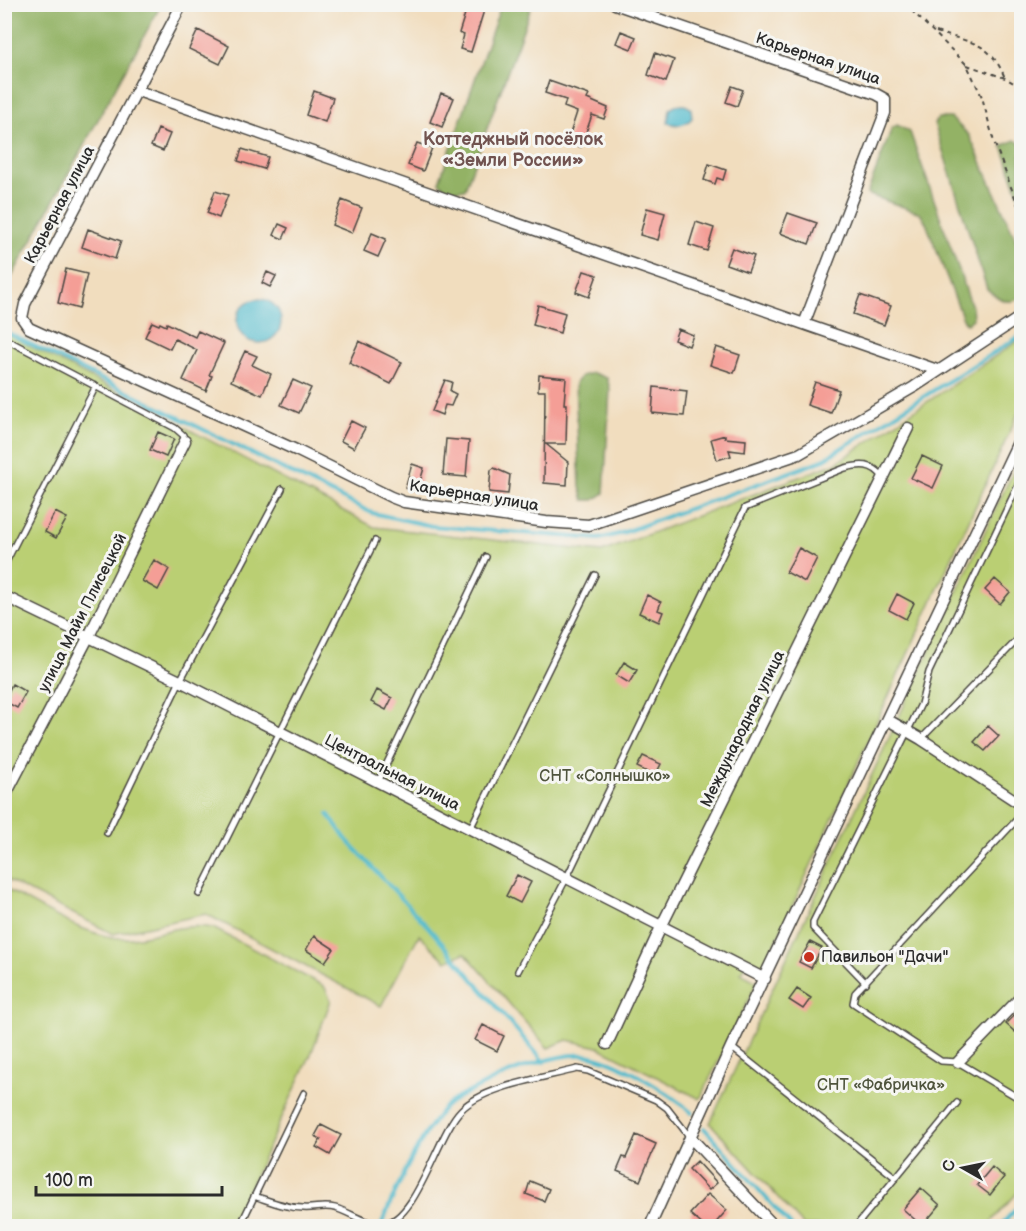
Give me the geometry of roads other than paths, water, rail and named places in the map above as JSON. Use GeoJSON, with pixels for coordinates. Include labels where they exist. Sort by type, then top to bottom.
{"type":"FeatureCollection","features":[{"type":"Feature","properties":{"kind":"street","name":"Карьерная улица"},"geometry":{"type":"LineString","coordinates":[[182,4],[25,304],[22,318],[30,328],[404,502],[546,522],[589,525],[799,454],[914,387],[937,370]]}},
{"type":"Feature","properties":{"kind":"street","name":"Карьерная улица"},"geometry":{"type":"LineString","coordinates":[[615,4],[885,99],[885,113],[804,324]]}},
{"type":"Feature","properties":{"kind":"street"},"geometry":{"type":"LineString","coordinates":[[138,91],[937,370],[1022,316]]}},
{"type":"Feature","properties":{"kind":"street","name":"Международная улица"},"geometry":{"type":"LineString","coordinates":[[607,1044],[661,927],[908,428]]}},
{"type":"Feature","properties":{"kind":"street"},"geometry":{"type":"LineString","coordinates":[[650,1227],[731,1047],[1022,434]]}},
{"type":"Feature","properties":{"kind":"street","name":"улица Майи Плисецкой"},"geometry":{"type":"LineString","coordinates":[[4,798],[89,636],[185,441]]}},
{"type":"Feature","properties":{"kind":"street","name":"Центральная улица"},"geometry":{"type":"LineString","coordinates":[[4,596],[180,681],[765,979]]}},
{"type":"Feature","properties":{"kind":"street"},"geometry":{"type":"LineString","coordinates":[[888,720],[921,739],[1022,806]]}},
{"type":"Feature","properties":{"kind":"street"},"geometry":{"type":"LineString","coordinates":[[958,1062],[1022,996]]}},
{"type":"Feature","properties":{"kind":"street"},"geometry":{"type":"LineString","coordinates":[[690,1137],[774,1227]]}},
{"type":"Feature","properties":{"kind":"lane"},"geometry":{"type":"LineString","coordinates":[[4,342],[9,340],[175,428],[183,435],[185,441]]}},
{"type":"Feature","properties":{"kind":"lane"},"geometry":{"type":"LineString","coordinates":[[4,566],[96,386]]}},
{"type":"Feature","properties":{"kind":"lane"},"geometry":{"type":"LineString","coordinates":[[518,971],[567,877],[745,508],[844,468],[860,464],[870,465],[884,479]]}},
{"type":"Feature","properties":{"kind":"lane"},"geometry":{"type":"LineString","coordinates":[[866,983],[813,928],[813,922],[906,730],[921,704],[929,672],[1022,477]]}},
{"type":"Feature","properties":{"kind":"lane"},"geometry":{"type":"LineString","coordinates":[[107,833],[180,681],[282,489]]}},
{"type":"Feature","properties":{"kind":"lane"},"geometry":{"type":"LineString","coordinates":[[199,894],[375,541]]}},
{"type":"Feature","properties":{"kind":"lane"},"geometry":{"type":"LineString","coordinates":[[377,783],[486,557]]}},
{"type":"Feature","properties":{"kind":"lane"},"geometry":{"type":"LineString","coordinates":[[470,829],[595,574]]}},
{"type":"Feature","properties":{"kind":"lane"},"geometry":{"type":"LineString","coordinates":[[921,739],[1022,635]]}},
{"type":"Feature","properties":{"kind":"lane"},"geometry":{"type":"LineString","coordinates":[[1022,814],[855,993],[853,1003],[941,1061],[958,1062],[1022,1101]]}},
{"type":"Feature","properties":{"kind":"lane"},"geometry":{"type":"LineString","coordinates":[[731,1047],[896,1178]]}},
{"type":"Feature","properties":{"kind":"lane"},"geometry":{"type":"LineString","coordinates":[[254,1196],[287,1207],[327,1206],[370,1222],[382,1224],[390,1222],[404,1213],[444,1132],[461,1110],[480,1096],[577,1069],[588,1071],[656,1100],[667,1108],[690,1137]]}},
{"type":"Feature","properties":{"kind":"lane"},"geometry":{"type":"LineString","coordinates":[[240,1227],[304,1093]]}},
{"type":"Feature","properties":{"kind":"lane"},"geometry":{"type":"LineString","coordinates":[[856,1227],[957,1102]]}},
{"type":"Feature","properties":{"kind":"water"},"geometry":{"type":"Polygon","coordinates":[[[677,105],[691,108],[692,118],[684,124],[668,123],[670,109],[677,105]]]}},
{"type":"Feature","properties":{"kind":"water"},"geometry":{"type":"Polygon","coordinates":[[[259,299],[274,306],[281,321],[274,336],[259,343],[244,336],[237,321],[244,306],[259,299]]]}},
{"type":"Feature","properties":{"kind":"waterway"},"geometry":{"type":"LineString","coordinates":[[4,331],[372,513],[432,526],[599,539],[619,534],[821,461],[1022,335]]}},
{"type":"Feature","properties":{"kind":"waterway"},"geometry":{"type":"LineString","coordinates":[[328,814],[346,839],[429,928],[544,1062]]}},
{"type":"Feature","properties":{"kind":"waterway"},"geometry":{"type":"LineString","coordinates":[[382,1223],[415,1152],[444,1108],[462,1095],[522,1068],[563,1056],[585,1055],[598,1058],[642,1078],[692,1113]]}},
{"type":"Feature","properties":{"kind":"waterway"},"geometry":{"type":"LineString","coordinates":[[704,1128],[791,1226]]}},
{"type":"Feature","properties":{"kind":"waterway"},"geometry":{"type":"LineString","coordinates":[[1000,1226],[1022,1203]]}},
{"type":"Feature","properties":{"kind":"place","name":"Павильон \"Дачи\""},"geometry":{"type":"Point","coordinates":[809,957]}},
{"type":"Feature","properties":{"kind":"district","name":"Коттеджный посёлок «Земли России»"},"geometry":{"type":"Point","coordinates":[513,149]}},
{"type":"Feature","properties":{"kind":"park label","name":"СНТ «Солнышко»"},"geometry":{"type":"Point","coordinates":[605,776]}},
{"type":"Feature","properties":{"kind":"park label","name":"СНТ «Фабричка»"},"geometry":{"type":"Point","coordinates":[881,1085]}}]}
